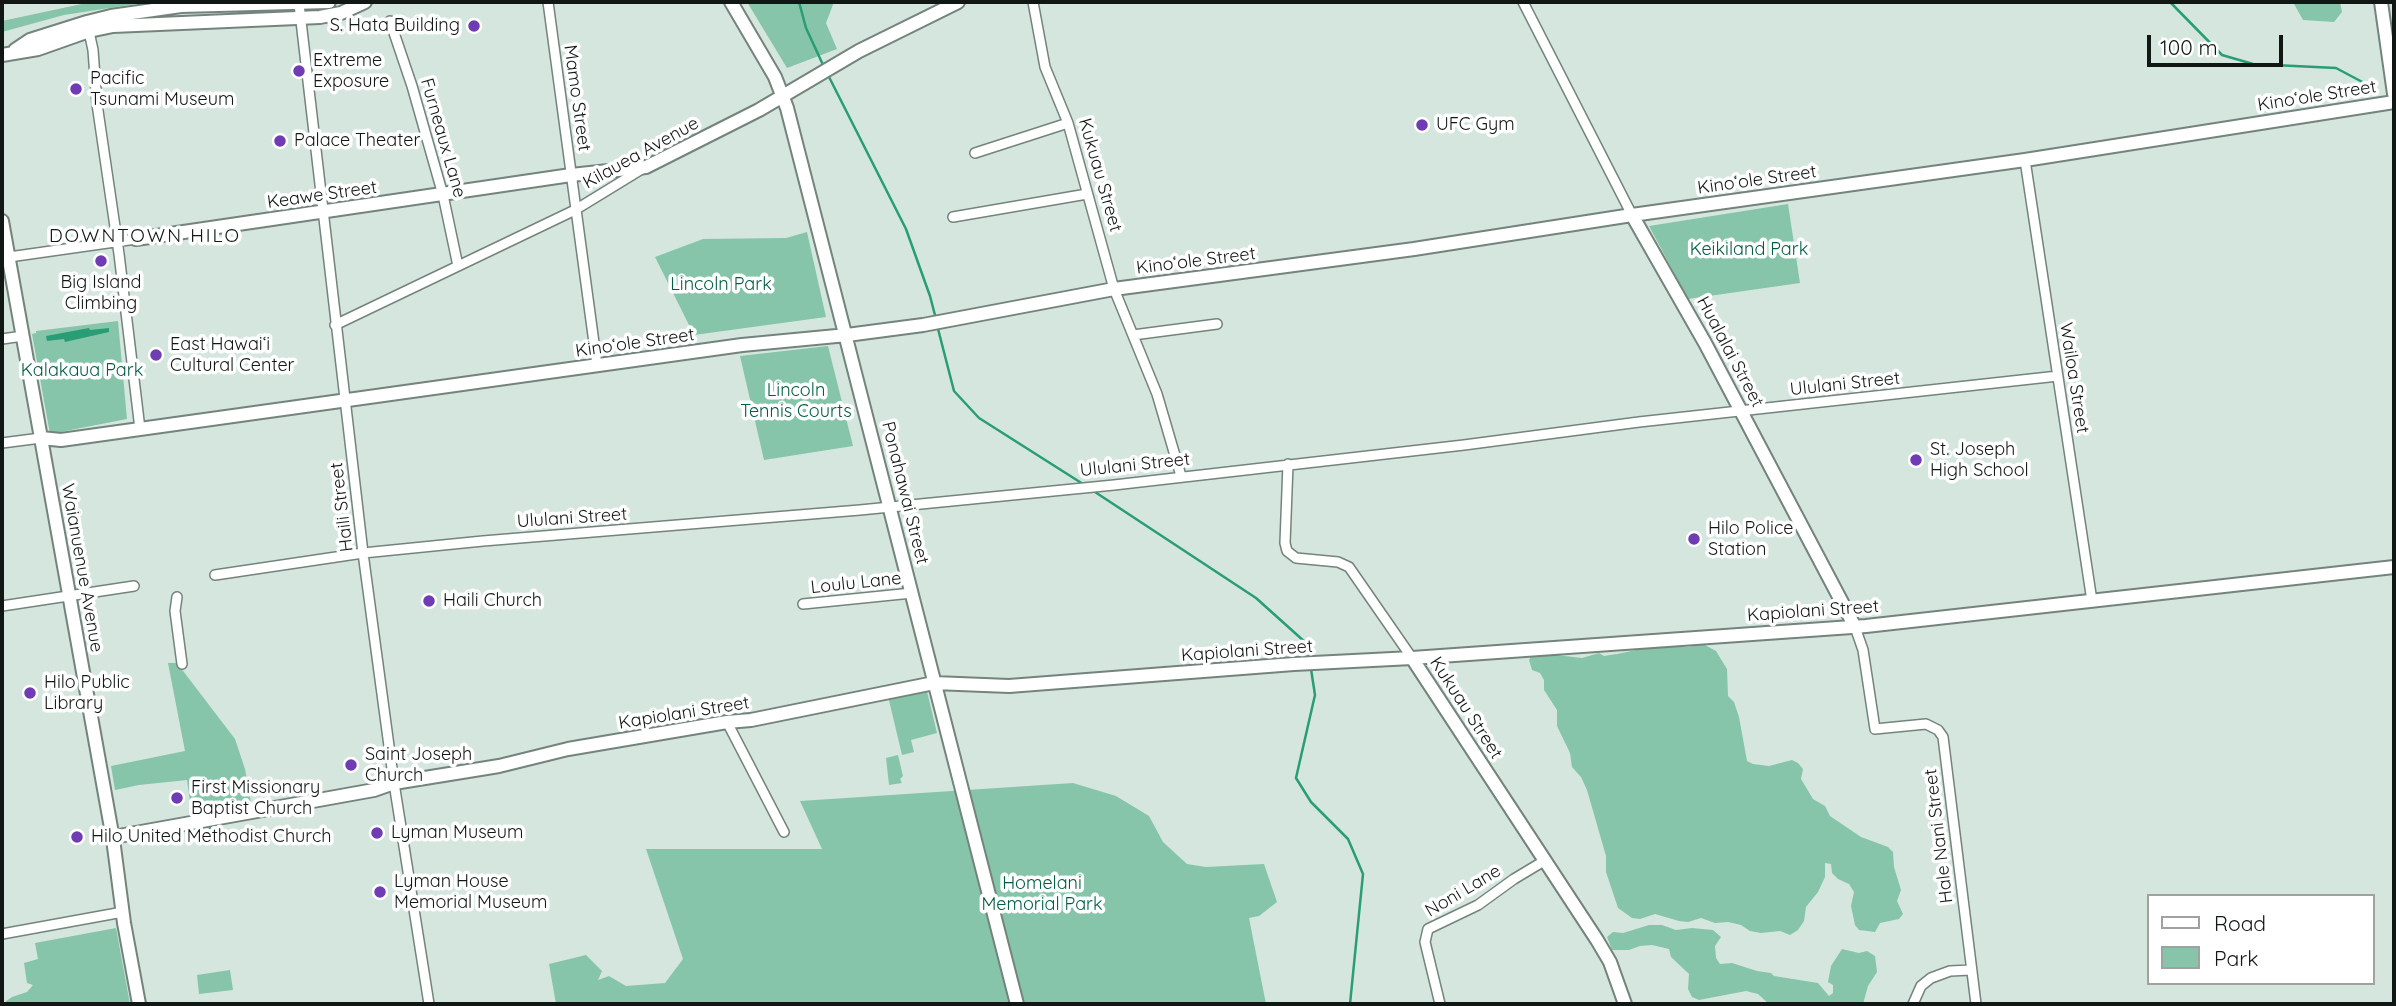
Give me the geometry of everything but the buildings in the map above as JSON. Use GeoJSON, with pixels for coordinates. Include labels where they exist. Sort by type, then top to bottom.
{"type":"FeatureCollection","features":[{"type":"Feature","properties":{"kind":"street"},"geometry":{"type":"LineString","coordinates":[[7,54],[38,48],[88,26],[299,11],[329,2]]}},
{"type":"Feature","properties":{"kind":"street"},"geometry":{"type":"LineString","coordinates":[[299,11],[330,16],[351,10],[365,2]]}},
{"type":"Feature","properties":{"kind":"street","name":"Mamo Street"},"geometry":{"type":"LineString","coordinates":[[548,2],[597,365]]}},
{"type":"Feature","properties":{"kind":"street","name":"Ponahawai Street"},"geometry":{"type":"LineString","coordinates":[[731,2],[783,94],[1017,1004]]}},
{"type":"Feature","properties":{"kind":"street","name":"Kilauea Avenue"},"geometry":{"type":"LineString","coordinates":[[335,325],[575,210],[646,167],[759,110],[836,65],[958,2]]}},
{"type":"Feature","properties":{"kind":"street","name":"Kukuau Street"},"geometry":{"type":"LineString","coordinates":[[1033,2],[1045,67],[1068,123],[1114,289],[1157,394],[1181,476]]}},
{"type":"Feature","properties":{"kind":"street","name":"Hualalai Street"},"geometry":{"type":"LineString","coordinates":[[1523,2],[1632,215],[1742,411],[1855,627],[1863,650],[1875,729]]}},
{"type":"Feature","properties":{"kind":"street"},"geometry":{"type":"LineString","coordinates":[[2381,2],[2394,94]]}},
{"type":"Feature","properties":{"kind":"street","name":"Haili Street"},"geometry":{"type":"LineString","coordinates":[[299,11],[308,68],[322,213],[363,554],[394,783],[429,1004]]}},
{"type":"Feature","properties":{"kind":"street","name":"Furneaux Lane"},"geometry":{"type":"LineString","coordinates":[[390,21],[412,86],[443,195],[458,266]]}},
{"type":"Feature","properties":{"kind":"street"},"geometry":{"type":"LineString","coordinates":[[88,26],[140,429]]}},
{"type":"Feature","properties":{"kind":"street","name":"Kinoʻole Street"},"geometry":{"type":"LineString","coordinates":[[2,443],[41,438],[61,440],[743,345],[923,325],[1114,289],[1414,249],[1632,215],[2025,160],[2394,102]]}},
{"type":"Feature","properties":{"kind":"street"},"geometry":{"type":"LineString","coordinates":[[975,153],[1068,123]]}},
{"type":"Feature","properties":{"kind":"street","name":"Wailoa Street"},"geometry":{"type":"LineString","coordinates":[[2025,160],[2092,601]]}},
{"type":"Feature","properties":{"kind":"street","name":"Keawe Street"},"geometry":{"type":"LineString","coordinates":[[5,258],[571,175],[646,167]]}},
{"type":"Feature","properties":{"kind":"street"},"geometry":{"type":"LineString","coordinates":[[953,217],[1087,194]]}},
{"type":"Feature","properties":{"kind":"street","name":"Waianuenue Avenue"},"geometry":{"type":"LineString","coordinates":[[2,221],[5,258],[23,336],[70,596],[113,837],[139,1004]]}},
{"type":"Feature","properties":{"kind":"street"},"geometry":{"type":"LineString","coordinates":[[1133,334],[1217,324]]}},
{"type":"Feature","properties":{"kind":"street"},"geometry":{"type":"LineString","coordinates":[[2,339],[23,336]]}},
{"type":"Feature","properties":{"kind":"street","name":"Ululani Street"},"geometry":{"type":"LineString","coordinates":[[215,575],[363,554],[544,535],[889,507],[1114,485],[2058,376]]}},
{"type":"Feature","properties":{"kind":"street","name":"Kukuau Street"},"geometry":{"type":"LineString","coordinates":[[1288,464],[1287,551],[1296,558],[1338,562],[1349,567],[1412,658],[1610,962],[1625,1004]]}},
{"type":"Feature","properties":{"kind":"street","name":"Kapiolani Street"},"geometry":{"type":"LineString","coordinates":[[113,837],[374,790],[394,783],[499,766],[568,749],[751,720],[934,683],[1009,686],[1706,635],[1855,627],[2394,566]]}},
{"type":"Feature","properties":{"kind":"street"},"geometry":{"type":"LineString","coordinates":[[2,606],[134,586]]}},
{"type":"Feature","properties":{"kind":"street","name":"Loulu Lane"},"geometry":{"type":"LineString","coordinates":[[803,604],[912,593]]}},
{"type":"Feature","properties":{"kind":"street"},"geometry":{"type":"LineString","coordinates":[[177,597],[175,611],[182,664]]}},
{"type":"Feature","properties":{"kind":"street"},"geometry":{"type":"LineString","coordinates":[[727,722],[784,832]]}},
{"type":"Feature","properties":{"kind":"street","name":"Hale Nani Street"},"geometry":{"type":"LineString","coordinates":[[1875,729],[1926,724],[1938,730],[1943,737],[1976,1004]]}},
{"type":"Feature","properties":{"kind":"street","name":"Noni Lane"},"geometry":{"type":"LineString","coordinates":[[1440,1004],[1425,942],[1428,929],[1478,905],[1544,861]]}},
{"type":"Feature","properties":{"kind":"street"},"geometry":{"type":"LineString","coordinates":[[2,934],[123,912]]}},
{"type":"Feature","properties":{"kind":"street"},"geometry":{"type":"LineString","coordinates":[[1913,1004],[1921,986],[1931,978],[1950,971],[1971,970]]}},
{"type":"Feature","properties":{"kind":"green space"},"geometry":{"type":"Polygon","coordinates":[[[91,2],[178,2],[174,5],[142,3],[64,15],[2,32],[2,21],[91,2]]]}},
{"type":"Feature","properties":{"kind":"green space"},"geometry":{"type":"Polygon","coordinates":[[[747,2],[834,2],[826,23],[837,49],[787,68],[747,2]]]}},
{"type":"Feature","properties":{"kind":"green space"},"geometry":{"type":"Polygon","coordinates":[[[2293,2],[2340,2],[2342,12],[2334,22],[2303,20],[2293,2]]]}},
{"type":"Feature","properties":{"kind":"green space","name":"Keikiland Park"},"geometry":{"type":"Polygon","coordinates":[[[1788,204],[1800,283],[1688,299],[1649,226],[1788,204]]]}},
{"type":"Feature","properties":{"kind":"green space","name":"Lincoln Park"},"geometry":{"type":"Polygon","coordinates":[[[807,232],[826,317],[694,335],[655,257],[703,239],[786,238],[807,232]]]}},
{"type":"Feature","properties":{"kind":"green space","name":"Kalakaua Park"},"geometry":{"type":"Polygon","coordinates":[[[118,321],[127,419],[50,434],[32,334],[36,331],[118,321]]]}},
{"type":"Feature","properties":{"kind":"green space","name":"Lincoln Tennis Courts"},"geometry":{"type":"Polygon","coordinates":[[[828,346],[853,446],[764,460],[740,356],[828,346]]]}},
{"type":"Feature","properties":{"kind":"green space"},"geometry":{"type":"Polygon","coordinates":[[[1703,644],[1716,651],[1727,669],[1728,696],[1734,702],[1739,717],[1747,761],[1769,766],[1792,760],[1798,763],[1803,769],[1801,779],[1813,799],[1825,806],[1830,816],[1861,837],[1888,847],[1893,852],[1894,867],[1901,890],[1897,901],[1903,914],[1899,919],[1880,923],[1875,932],[1859,930],[1855,925],[1851,906],[1854,892],[1849,884],[1832,873],[1831,864],[1825,863],[1825,877],[1818,892],[1806,907],[1804,921],[1798,930],[1790,935],[1780,931],[1750,931],[1741,925],[1715,923],[1701,918],[1688,922],[1655,914],[1640,919],[1632,918],[1618,908],[1606,872],[1606,856],[1587,790],[1572,767],[1570,753],[1557,726],[1557,710],[1544,690],[1544,680],[1540,673],[1532,670],[1529,660],[1532,655],[1539,653],[1582,658],[1599,653],[1604,656],[1655,646],[1688,647],[1703,644]]]}},
{"type":"Feature","properties":{"kind":"green space"},"geometry":{"type":"Polygon","coordinates":[[[168,663],[177,663],[235,739],[245,769],[251,803],[192,816],[187,780],[115,790],[111,766],[185,751],[168,663]]]}},
{"type":"Feature","properties":{"kind":"green space"},"geometry":{"type":"Polygon","coordinates":[[[926,687],[937,733],[911,740],[914,752],[902,755],[888,696],[926,687]]]}},
{"type":"Feature","properties":{"kind":"green space"},"geometry":{"type":"Polygon","coordinates":[[[898,755],[902,783],[889,785],[886,758],[898,755]]]}},
{"type":"Feature","properties":{"kind":"green space","name":"Homelani Memorial Park"},"geometry":{"type":"Polygon","coordinates":[[[1073,783],[1116,796],[1149,816],[1163,842],[1187,864],[1206,867],[1264,864],[1277,902],[1259,916],[1249,918],[1266,1004],[556,1004],[549,964],[586,955],[602,971],[598,980],[609,976],[626,986],[665,983],[683,959],[646,849],[822,849],[800,801],[1073,783]]]}},
{"type":"Feature","properties":{"kind":"green space"},"geometry":{"type":"Polygon","coordinates":[[[1649,925],[1662,925],[1676,930],[1713,930],[1721,937],[1715,946],[1716,958],[1720,964],[1732,963],[1774,976],[1818,983],[1829,996],[1833,993],[1833,985],[1828,982],[1831,966],[1842,949],[1859,953],[1867,951],[1875,956],[1877,972],[1868,986],[1863,1004],[1769,1004],[1758,994],[1746,991],[1699,1000],[1692,997],[1688,989],[1689,974],[1671,957],[1669,949],[1652,945],[1629,950],[1612,950],[1607,937],[1613,932],[1623,933],[1649,925]]]}},
{"type":"Feature","properties":{"kind":"green space"},"geometry":{"type":"Polygon","coordinates":[[[116,928],[130,1004],[2,1004],[27,992],[33,985],[27,983],[24,963],[38,959],[35,943],[116,928]]]}},
{"type":"Feature","properties":{"kind":"green space"},"geometry":{"type":"Polygon","coordinates":[[[230,970],[233,990],[199,994],[197,975],[230,970]]]}},
{"type":"Feature","properties":{"kind":"shaded area"},"geometry":{"type":"Polygon","coordinates":[[[89,328],[109,328],[109,332],[65,342],[64,339],[47,341],[46,336],[89,328]]]}},
{"type":"Feature","properties":{"kind":"waterway"},"geometry":{"type":"LineString","coordinates":[[799,2],[806,28],[824,67]]}},
{"type":"Feature","properties":{"kind":"waterway"},"geometry":{"type":"LineString","coordinates":[[2170,2],[2222,55],[2253,64],[2336,68],[2368,85]]}},
{"type":"Feature","properties":{"kind":"waterway"},"geometry":{"type":"LineString","coordinates":[[827,73],[906,229],[936,319]]}},
{"type":"Feature","properties":{"kind":"waterway"},"geometry":{"type":"LineString","coordinates":[[937,325],[954,391],[979,418],[1083,484]]}},
{"type":"Feature","properties":{"kind":"waterway"},"geometry":{"type":"LineString","coordinates":[[1092,490],[1256,598],[1305,642],[1310,659]]}},
{"type":"Feature","properties":{"kind":"waterway"},"geometry":{"type":"LineString","coordinates":[[1311,669],[1315,695],[1296,778],[1311,802],[1348,839],[1363,874],[1350,1004]]}},
{"type":"Feature","properties":{"kind":"place","name":"S. Hata Building"},"geometry":{"type":"Point","coordinates":[474,26]}},
{"type":"Feature","properties":{"kind":"place","name":"Extreme Exposure"},"geometry":{"type":"Point","coordinates":[299,71]}},
{"type":"Feature","properties":{"kind":"place","name":"Pacific Tsunami Museum"},"geometry":{"type":"Point","coordinates":[76,89]}},
{"type":"Feature","properties":{"kind":"place","name":"UFC Gym"},"geometry":{"type":"Point","coordinates":[1422,125]}},
{"type":"Feature","properties":{"kind":"place","name":"Palace Theater"},"geometry":{"type":"Point","coordinates":[280,141]}},
{"type":"Feature","properties":{"kind":"place","name":"Big Island Climbing"},"geometry":{"type":"Point","coordinates":[101,261]}},
{"type":"Feature","properties":{"kind":"place","name":"East Hawaiʻi Cultural Center"},"geometry":{"type":"Point","coordinates":[156,355]}},
{"type":"Feature","properties":{"kind":"place","name":"St. Joseph High School"},"geometry":{"type":"Point","coordinates":[1916,460]}},
{"type":"Feature","properties":{"kind":"place","name":"Hilo Police Station"},"geometry":{"type":"Point","coordinates":[1694,539]}},
{"type":"Feature","properties":{"kind":"place","name":"Haili Church"},"geometry":{"type":"Point","coordinates":[429,601]}},
{"type":"Feature","properties":{"kind":"place","name":"Hilo Public Library"},"geometry":{"type":"Point","coordinates":[30,693]}},
{"type":"Feature","properties":{"kind":"place","name":"Saint Joseph Church"},"geometry":{"type":"Point","coordinates":[351,765]}},
{"type":"Feature","properties":{"kind":"place","name":"First Missionary Baptist Church"},"geometry":{"type":"Point","coordinates":[177,798]}},
{"type":"Feature","properties":{"kind":"place","name":"Lyman Museum"},"geometry":{"type":"Point","coordinates":[377,833]}},
{"type":"Feature","properties":{"kind":"place","name":"Hilo United Methodist Church"},"geometry":{"type":"Point","coordinates":[77,837]}},
{"type":"Feature","properties":{"kind":"place","name":"Lyman House Memorial Museum"},"geometry":{"type":"Point","coordinates":[380,892]}},
{"type":"Feature","properties":{"kind":"district","name":"DOWNTOWN HILO"},"geometry":{"type":"Point","coordinates":[145,236]}}]}
